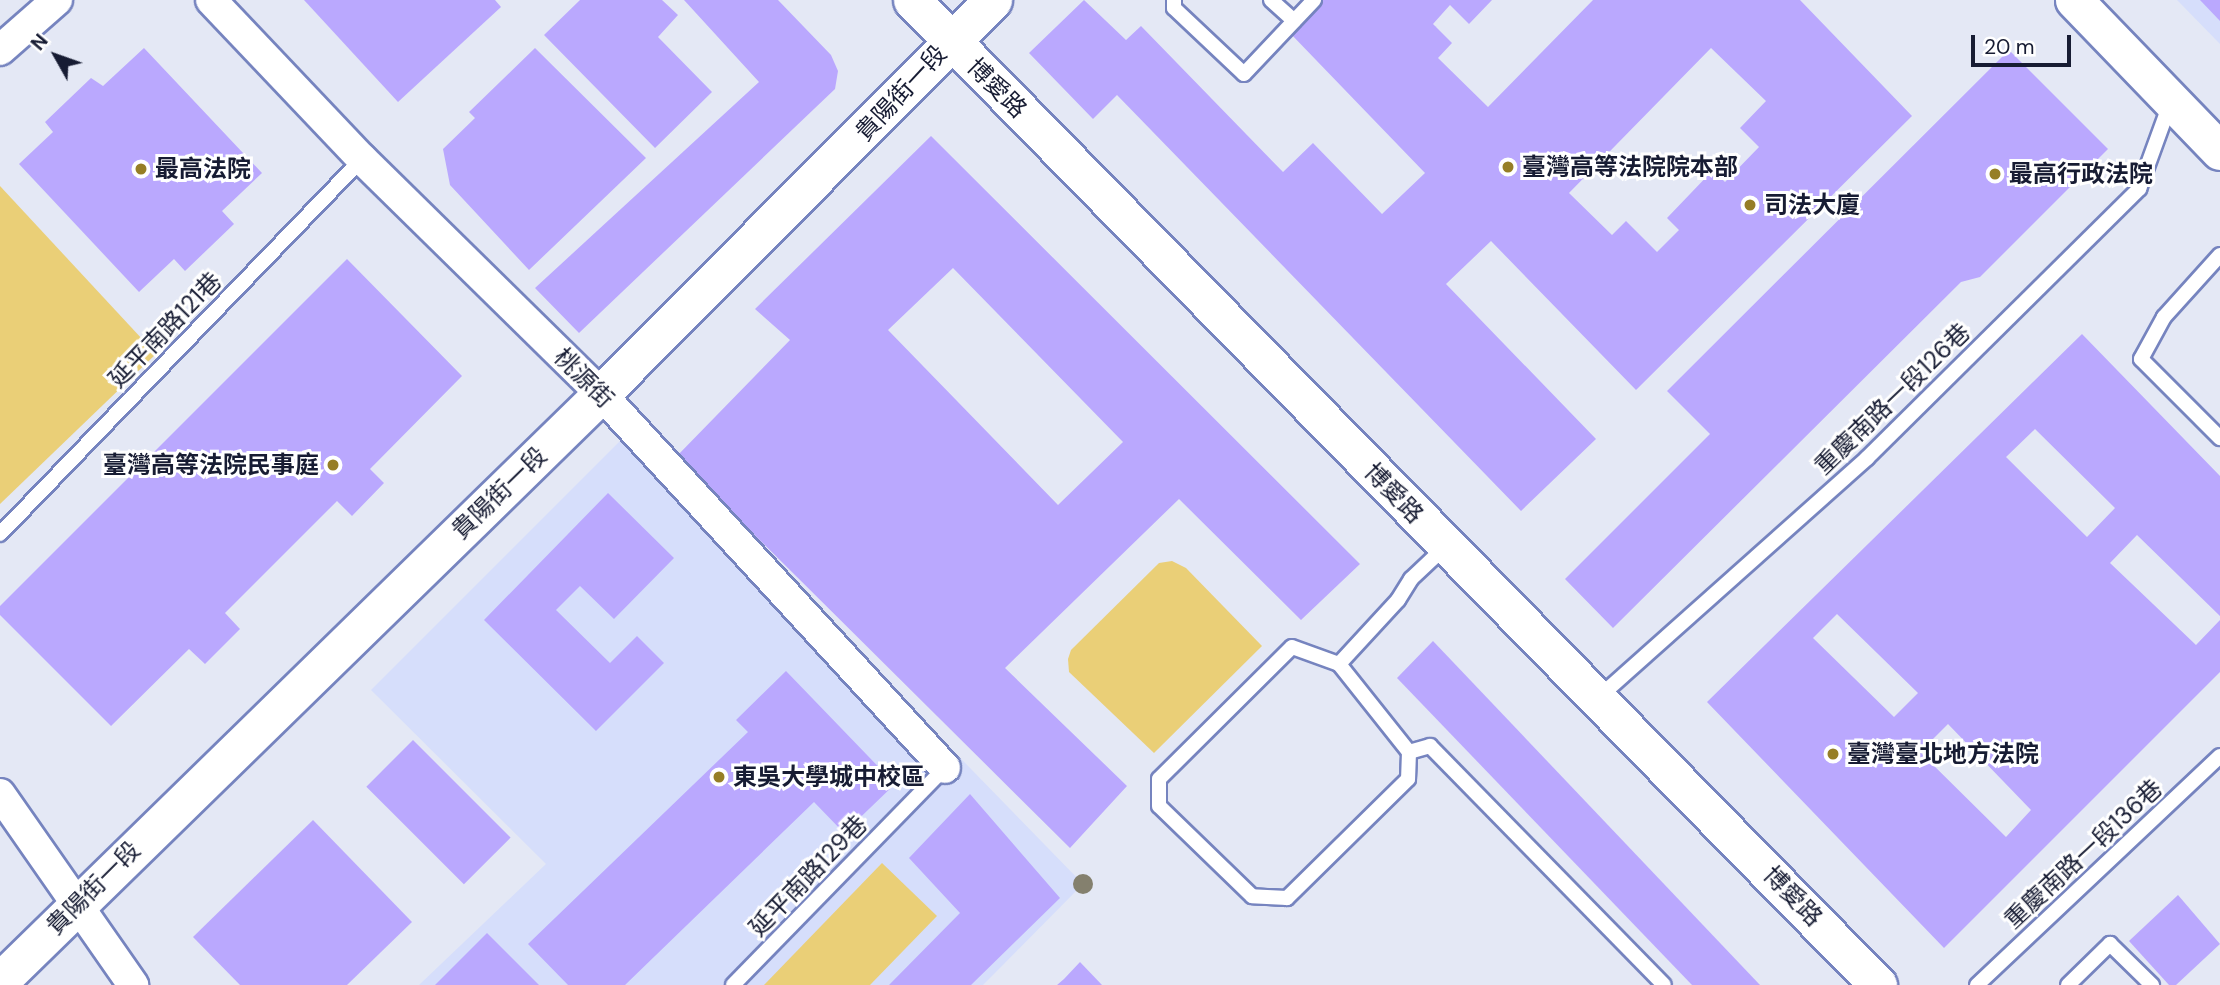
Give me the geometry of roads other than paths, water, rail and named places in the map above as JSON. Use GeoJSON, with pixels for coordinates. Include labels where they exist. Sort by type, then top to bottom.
{"type":"FeatureCollection","features":[{"type":"Feature","properties":{"kind":"street"},"geometry":{"type":"LineString","coordinates":[[0,50],[57,0]]}},
{"type":"Feature","properties":{"kind":"street","name":"桃源街"},"geometry":{"type":"LineString","coordinates":[[211,0],[362,159],[601,394],[945,768]]}},
{"type":"Feature","properties":{"kind":"street","name":"博愛路"},"geometry":{"type":"LineString","coordinates":[[912,0],[1446,546],[1599,696],[1878,985]]}},
{"type":"Feature","properties":{"kind":"street","name":"貴陽街一段"},"geometry":{"type":"LineString","coordinates":[[0,981],[912,87],[951,41],[993,0]]}},
{"type":"Feature","properties":{"kind":"street"},"geometry":{"type":"LineString","coordinates":[[2074,0],[2220,151]]}},
{"type":"Feature","properties":{"kind":"street"},"geometry":{"type":"LineString","coordinates":[[0,794],[132,985]]}},
{"type":"Feature","properties":{"kind":"lane"},"geometry":{"type":"LineString","coordinates":[[1174,0],[1174,9],[1244,74],[1314,0]]}},
{"type":"Feature","properties":{"kind":"lane"},"geometry":{"type":"LineString","coordinates":[[1271,0],[1294,21]]}},
{"type":"Feature","properties":{"kind":"lane","name":"重慶南路一段126巷"},"geometry":{"type":"LineString","coordinates":[[1599,696],[1867,458],[2139,189],[2171,100]]}},
{"type":"Feature","properties":{"kind":"lane","name":"延平南路121巷"},"geometry":{"type":"LineString","coordinates":[[0,534],[362,159]]}},
{"type":"Feature","properties":{"kind":"lane"},"geometry":{"type":"LineString","coordinates":[[2220,255],[2164,317],[2141,359],[2220,438]]}},
{"type":"Feature","properties":{"kind":"lane"},"geometry":{"type":"LineString","coordinates":[[1339,664],[1398,600],[1411,579],[1446,546]]}},
{"type":"Feature","properties":{"kind":"lane"},"geometry":{"type":"LineString","coordinates":[[1292,647],[1339,664],[1409,752],[1408,779],[1287,898],[1252,896],[1159,806],[1159,779],[1292,647]]}},
{"type":"Feature","properties":{"kind":"lane"},"geometry":{"type":"LineString","coordinates":[[1409,752],[1430,746],[1664,985]]}},
{"type":"Feature","properties":{"kind":"lane","name":"重慶南路一段136巷"},"geometry":{"type":"LineString","coordinates":[[1977,985],[2220,756]]}},
{"type":"Feature","properties":{"kind":"lane","name":"延平南路129巷"},"geometry":{"type":"LineString","coordinates":[[733,985],[945,768]]}},
{"type":"Feature","properties":{"kind":"lane"},"geometry":{"type":"LineString","coordinates":[[2068,985],[2110,944],[2152,985]]}},
{"type":"Feature","properties":{"kind":"place","name":"臺灣高等法院院本部"},"geometry":{"type":"Point","coordinates":[1508,167]}},
{"type":"Feature","properties":{"kind":"place","name":"最高法院"},"geometry":{"type":"Point","coordinates":[141,169]}},
{"type":"Feature","properties":{"kind":"place","name":"最高行政法院"},"geometry":{"type":"Point","coordinates":[1995,174]}},
{"type":"Feature","properties":{"kind":"place","name":"司法大廈"},"geometry":{"type":"Point","coordinates":[1750,205]}},
{"type":"Feature","properties":{"kind":"place","name":"臺灣高等法院民事庭"},"geometry":{"type":"Point","coordinates":[333,465]}},
{"type":"Feature","properties":{"kind":"place","name":"臺灣臺北地方法院"},"geometry":{"type":"Point","coordinates":[1833,754]}},
{"type":"Feature","properties":{"kind":"place","name":"東吳大學城中校區"},"geometry":{"type":"Point","coordinates":[719,777]}}]}
